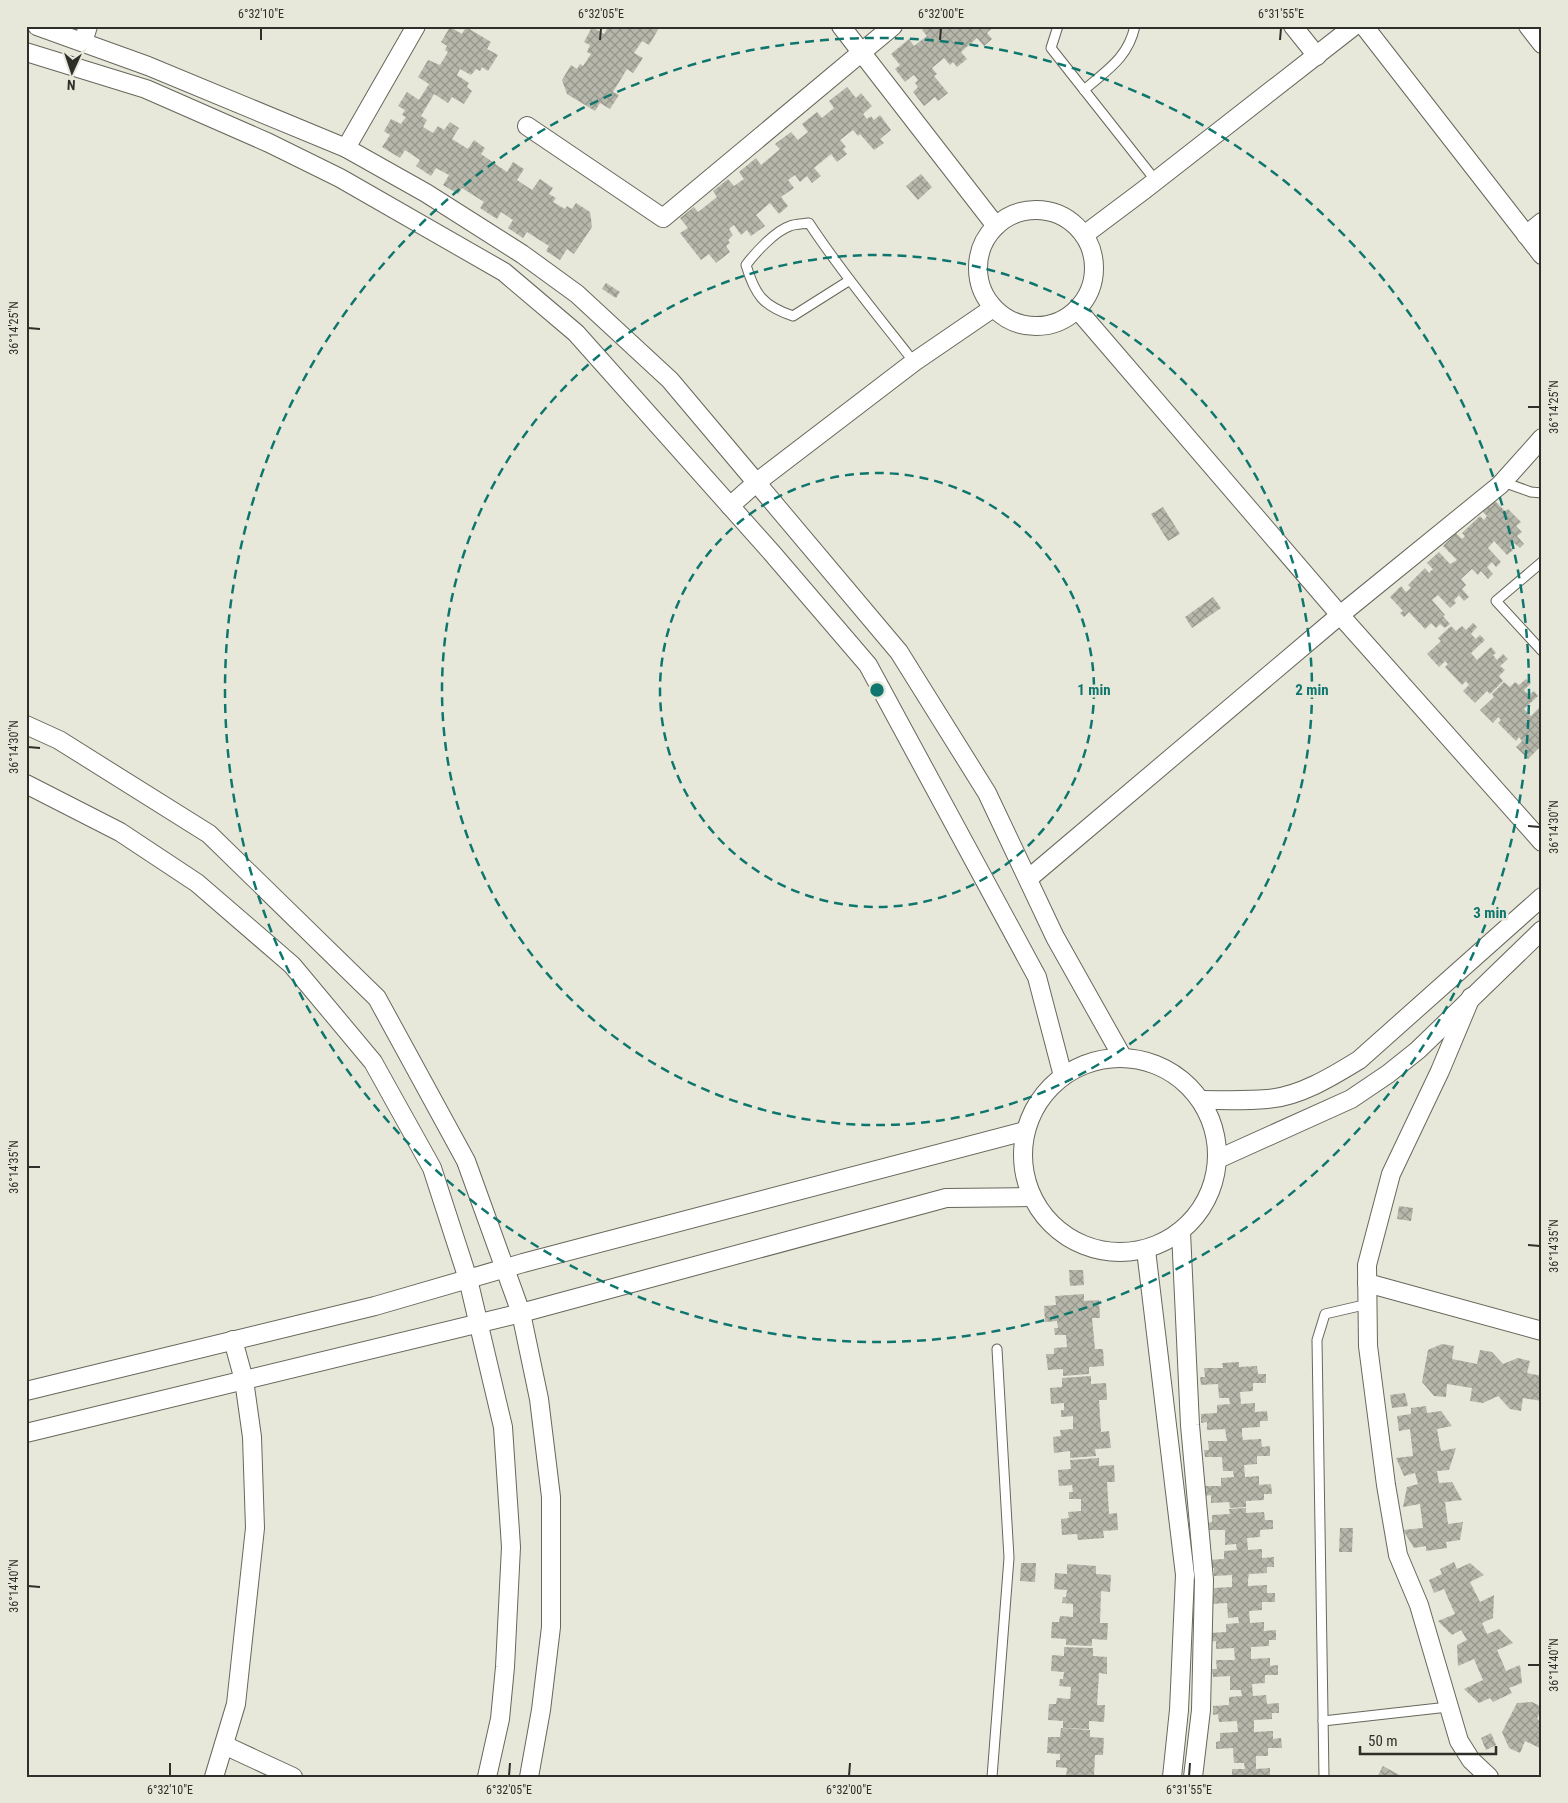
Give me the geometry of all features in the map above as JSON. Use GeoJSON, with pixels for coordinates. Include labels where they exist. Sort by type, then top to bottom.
{"type":"FeatureCollection","features":[{"type":"Feature","properties":{"kind":"street"},"geometry":{"type":"LineString","coordinates":[[37,26],[86,34],[148,66],[346,148],[426,193],[522,254],[577,294],[670,380],[757,482],[796,532],[899,652],[987,793],[1055,937],[1123,1058]]}},
{"type":"Feature","properties":{"kind":"street"},"geometry":{"type":"LineString","coordinates":[[346,148],[416,26]]}},
{"type":"Feature","properties":{"kind":"street"},"geometry":{"type":"LineString","coordinates":[[841,26],[996,226]]}},
{"type":"Feature","properties":{"kind":"street"},"geometry":{"type":"LineString","coordinates":[[527,126],[664,218],[893,26]]}},
{"type":"Feature","properties":{"kind":"street"},"geometry":{"type":"LineString","coordinates":[[1293,26],[1317,56]]}},
{"type":"Feature","properties":{"kind":"street"},"geometry":{"type":"LineString","coordinates":[[1084,235],[1354,26]]}},
{"type":"Feature","properties":{"kind":"street"},"geometry":{"type":"LineString","coordinates":[[1364,26],[1542,254]]}},
{"type":"Feature","properties":{"kind":"street"},"geometry":{"type":"LineString","coordinates":[[1528,26],[1542,44]]}},
{"type":"Feature","properties":{"kind":"street"},"geometry":{"type":"LineString","coordinates":[[26,52],[146,89],[269,143],[340,178],[504,272],[576,334],[730,506],[868,665],[1037,977],[1063,1076]]}},
{"type":"Feature","properties":{"kind":"street"},"geometry":{"type":"LineString","coordinates":[[1039,210],[1058,214],[1074,224],[1084,235],[1093,255],[1094,274],[1089,292],[1077,309],[1064,320],[1045,326],[1025,326],[1006,319],[993,308],[981,289],[977,270],[980,250],[989,233],[1004,219],[1021,212],[1039,210]]}},
{"type":"Feature","properties":{"kind":"street"},"geometry":{"type":"LineString","coordinates":[[1526,235],[1542,222]]}},
{"type":"Feature","properties":{"kind":"street"},"geometry":{"type":"LineString","coordinates":[[730,506],[757,482],[914,362],[993,308]]}},
{"type":"Feature","properties":{"kind":"street"},"geometry":{"type":"LineString","coordinates":[[1077,309],[1340,615],[1542,842]]}},
{"type":"Feature","properties":{"kind":"street"},"geometry":{"type":"LineString","coordinates":[[1028,879],[1340,615],[1503,482],[1542,438]]}},
{"type":"Feature","properties":{"kind":"street"},"geometry":{"type":"LineString","coordinates":[[26,725],[59,740],[209,834],[378,998],[466,1162],[521,1313],[539,1399],[551,1497],[552,1627],[541,1710],[529,1777]]}},
{"type":"Feature","properties":{"kind":"street"},"geometry":{"type":"LineString","coordinates":[[26,784],[120,832],[197,883],[292,964],[373,1062],[432,1168],[468,1279],[504,1427],[511,1547],[505,1667],[500,1719],[487,1777]]}},
{"type":"Feature","properties":{"kind":"street"},"geometry":{"type":"LineString","coordinates":[[1201,1100],[1269,1099],[1303,1090],[1329,1079],[1359,1060],[1542,897]]}},
{"type":"Feature","properties":{"kind":"street"},"geometry":{"type":"LineString","coordinates":[[1218,1159],[1351,1099],[1388,1074],[1418,1050],[1542,930]]}},
{"type":"Feature","properties":{"kind":"street"},"geometry":{"type":"LineString","coordinates":[[1471,997],[1440,1071],[1390,1174],[1367,1265],[1368,1346],[1386,1485],[1398,1555],[1419,1605],[1459,1741],[1471,1760],[1484,1775]]}},
{"type":"Feature","properties":{"kind":"street"},"geometry":{"type":"LineString","coordinates":[[1123,1058],[1154,1063],[1180,1078],[1201,1100],[1214,1128],[1218,1159],[1213,1186],[1201,1212],[1181,1232],[1146,1250],[1112,1253],[1079,1245],[1050,1225],[1031,1197],[1022,1164],[1025,1131],[1039,1100],[1063,1076],[1091,1062],[1123,1058]]}},
{"type":"Feature","properties":{"kind":"street"},"geometry":{"type":"LineString","coordinates":[[26,1391],[375,1306],[505,1268],[1025,1131]]}},
{"type":"Feature","properties":{"kind":"street"},"geometry":{"type":"LineString","coordinates":[[26,1433],[521,1313],[946,1198],[1031,1197]]}},
{"type":"Feature","properties":{"kind":"street"},"geometry":{"type":"LineString","coordinates":[[1181,1232],[1190,1425],[1204,1580],[1200,1710],[1193,1777]]}},
{"type":"Feature","properties":{"kind":"street"},"geometry":{"type":"LineString","coordinates":[[1146,1250],[1185,1575],[1179,1710],[1172,1777]]}},
{"type":"Feature","properties":{"kind":"street"},"geometry":{"type":"LineString","coordinates":[[1367,1283],[1542,1331]]}},
{"type":"Feature","properties":{"kind":"street"},"geometry":{"type":"LineString","coordinates":[[214,1777],[236,1704],[255,1528],[252,1436],[244,1380],[233,1340]]}},
{"type":"Feature","properties":{"kind":"street"},"geometry":{"type":"LineString","coordinates":[[224,1745],[293,1777]]}},
{"type":"Feature","properties":{"kind":"lane"},"geometry":{"type":"LineString","coordinates":[[1058,26],[1051,48],[1156,180]]}},
{"type":"Feature","properties":{"kind":"lane"},"geometry":{"type":"LineString","coordinates":[[1084,90],[1117,62],[1128,48],[1135,26]]}},
{"type":"Feature","properties":{"kind":"lane"},"geometry":{"type":"LineString","coordinates":[[850,280],[793,316],[777,310],[764,301],[752,285],[746,265],[755,252],[772,237],[789,226],[809,223],[822,243],[914,362]]}},
{"type":"Feature","properties":{"kind":"lane"},"geometry":{"type":"LineString","coordinates":[[1503,482],[1531,492],[1542,493]]}},
{"type":"Feature","properties":{"kind":"lane"},"geometry":{"type":"LineString","coordinates":[[1542,562],[1496,602],[1542,650]]}},
{"type":"Feature","properties":{"kind":"lane"},"geometry":{"type":"LineString","coordinates":[[1324,1777],[1316,1340],[1326,1314],[1368,1304]]}},
{"type":"Feature","properties":{"kind":"lane"},"geometry":{"type":"LineString","coordinates":[[992,1777],[1009,1558],[997,1349]]}},
{"type":"Feature","properties":{"kind":"lane"},"geometry":{"type":"LineString","coordinates":[[1324,1721],[1448,1707]]}},
{"type":"Feature","properties":{"kind":"building"},"geometry":{"type":"Polygon","coordinates":[[[609,26],[657,26],[659,28],[649,45],[642,41],[634,53],[643,58],[633,73],[627,69],[613,92],[619,95],[610,109],[600,103],[595,111],[567,94],[562,80],[571,65],[577,69],[580,64],[583,66],[591,54],[587,52],[590,45],[584,42],[592,27],[604,34],[609,26]]]}},
{"type":"Feature","properties":{"kind":"building"},"geometry":{"type":"Polygon","coordinates":[[[926,26],[993,27],[987,33],[992,39],[984,46],[977,38],[961,52],[967,59],[957,67],[953,62],[950,65],[944,58],[932,68],[937,74],[934,76],[948,93],[938,101],[935,97],[924,106],[913,92],[918,87],[915,83],[918,80],[914,75],[905,82],[895,69],[900,65],[891,54],[909,39],[914,46],[927,36],[922,30],[926,26]]]}},
{"type":"Feature","properties":{"kind":"building"},"geometry":{"type":"Polygon","coordinates":[[[450,27],[462,34],[466,27],[491,42],[487,49],[498,55],[488,71],[482,67],[480,71],[476,69],[471,75],[460,69],[457,75],[469,83],[467,87],[472,91],[464,104],[452,97],[448,103],[434,94],[421,116],[427,120],[423,127],[433,133],[438,126],[444,130],[450,122],[459,128],[452,139],[468,149],[474,140],[485,148],[481,154],[507,172],[513,162],[524,169],[517,180],[532,190],[540,179],[553,188],[549,194],[556,198],[553,202],[565,209],[567,206],[572,209],[576,203],[590,212],[592,227],[574,254],[567,249],[560,260],[546,251],[549,246],[527,232],[523,238],[508,228],[513,220],[501,212],[497,219],[480,208],[484,202],[462,188],[458,194],[443,185],[449,175],[436,168],[431,176],[416,166],[420,160],[405,150],[400,158],[382,147],[390,135],[384,131],[391,119],[401,124],[406,117],[402,115],[405,110],[398,106],[407,92],[419,100],[429,84],[418,77],[428,60],[440,65],[448,52],[445,50],[447,46],[441,42],[450,27]]]}},
{"type":"Feature","properties":{"kind":"building"},"geometry":{"type":"Polygon","coordinates":[[[847,87],[856,98],[861,93],[872,106],[863,114],[867,119],[871,116],[874,120],[880,115],[891,130],[880,139],[884,143],[874,150],[860,134],[858,136],[853,130],[840,140],[846,147],[843,149],[847,154],[837,162],[831,154],[814,168],[821,176],[812,183],[807,176],[800,182],[795,175],[788,180],[794,188],[781,197],[788,206],[779,214],[770,203],[756,215],[765,226],[751,236],[747,230],[741,235],[734,225],[729,229],[733,235],[728,240],[730,243],[726,246],[730,252],[716,263],[709,254],[701,260],[680,233],[688,228],[680,218],[694,207],[698,212],[717,197],[713,191],[728,179],[734,186],[744,179],[739,172],[756,158],[761,165],[780,149],[775,144],[791,132],[798,140],[808,132],[802,124],[817,112],[822,118],[834,108],[829,101],[847,87]]]}},
{"type":"Feature","properties":{"kind":"building"},"geometry":{"type":"Polygon","coordinates":[[[921,174],[932,187],[918,200],[906,186],[921,174]]]}},
{"type":"Feature","properties":{"kind":"building"},"geometry":{"type":"Polygon","coordinates":[[[606,283],[620,292],[616,298],[602,289],[606,283]]]}},
{"type":"Feature","properties":{"kind":"building"},"geometry":{"type":"Polygon","coordinates":[[[1493,499],[1505,511],[1508,509],[1521,522],[1516,526],[1522,532],[1517,536],[1524,544],[1520,548],[1514,543],[1510,547],[1513,550],[1507,555],[1494,541],[1488,548],[1501,562],[1496,567],[1492,562],[1487,567],[1493,574],[1488,579],[1481,571],[1478,575],[1472,569],[1461,579],[1466,585],[1462,589],[1469,597],[1464,601],[1459,595],[1454,600],[1456,603],[1450,608],[1438,595],[1432,600],[1450,624],[1445,628],[1440,624],[1436,628],[1431,623],[1425,629],[1409,612],[1404,617],[1400,613],[1403,611],[1390,597],[1401,586],[1406,592],[1411,588],[1408,585],[1425,568],[1429,573],[1433,569],[1427,563],[1439,552],[1450,564],[1457,560],[1443,546],[1456,533],[1462,539],[1465,536],[1462,533],[1480,516],[1484,520],[1487,516],[1481,510],[1493,499]]]}},
{"type":"Feature","properties":{"kind":"building"},"geometry":{"type":"Polygon","coordinates":[[[1163,507],[1180,534],[1168,541],[1151,514],[1163,507]]]}},
{"type":"Feature","properties":{"kind":"building"},"geometry":{"type":"Polygon","coordinates":[[[1213,597],[1221,608],[1192,628],[1185,617],[1213,597]]]}},
{"type":"Feature","properties":{"kind":"building"},"geometry":{"type":"Polygon","coordinates":[[[1473,623],[1477,627],[1471,634],[1476,639],[1480,635],[1485,640],[1471,653],[1477,660],[1491,647],[1496,653],[1493,655],[1497,660],[1503,654],[1508,659],[1500,666],[1505,670],[1499,676],[1503,681],[1490,694],[1487,691],[1475,703],[1463,691],[1469,685],[1466,681],[1462,685],[1445,667],[1448,664],[1445,661],[1439,667],[1427,654],[1441,641],[1438,638],[1451,626],[1456,631],[1462,626],[1466,630],[1473,623]]]}},
{"type":"Feature","properties":{"kind":"building"},"geometry":{"type":"Polygon","coordinates":[[[1526,679],[1531,683],[1524,690],[1529,695],[1534,691],[1538,696],[1524,709],[1531,716],[1542,705],[1542,748],[1540,747],[1528,759],[1516,747],[1522,741],[1519,737],[1516,741],[1498,723],[1501,720],[1498,717],[1493,723],[1480,710],[1494,697],[1492,694],[1504,682],[1510,687],[1515,682],[1519,685],[1526,679]]]}},
{"type":"Feature","properties":{"kind":"building"},"geometry":{"type":"Polygon","coordinates":[[[1399,1206],[1413,1208],[1411,1221],[1397,1219],[1399,1206]]]}},
{"type":"Feature","properties":{"kind":"building"},"geometry":{"type":"Polygon","coordinates":[[[1069,1270],[1083,1270],[1084,1285],[1070,1286],[1069,1270]]]}},
{"type":"Feature","properties":{"kind":"building"},"geometry":{"type":"Polygon","coordinates":[[[1084,1294],[1084,1301],[1099,1300],[1100,1318],[1092,1318],[1095,1349],[1103,1349],[1104,1366],[1089,1367],[1089,1374],[1063,1376],[1063,1369],[1048,1370],[1046,1354],[1054,1354],[1054,1348],[1067,1347],[1066,1335],[1055,1335],[1054,1328],[1058,1328],[1057,1321],[1045,1322],[1044,1306],[1056,1305],[1055,1296],[1084,1294]]]}},
{"type":"Feature","properties":{"kind":"building"},"geometry":{"type":"Polygon","coordinates":[[[1442,1344],[1454,1346],[1452,1359],[1477,1364],[1480,1350],[1492,1352],[1503,1364],[1518,1358],[1530,1361],[1527,1373],[1542,1376],[1542,1401],[1523,1398],[1521,1411],[1510,1409],[1498,1396],[1483,1403],[1470,1401],[1472,1388],[1447,1384],[1446,1397],[1434,1396],[1422,1382],[1428,1350],[1442,1344]]]}},
{"type":"Feature","properties":{"kind":"building"},"geometry":{"type":"Polygon","coordinates":[[[1239,1362],[1239,1367],[1257,1366],[1258,1374],[1266,1374],[1266,1383],[1253,1383],[1253,1391],[1240,1392],[1241,1404],[1255,1403],[1255,1412],[1267,1411],[1268,1421],[1260,1421],[1260,1427],[1242,1428],[1242,1435],[1243,1440],[1261,1439],[1262,1447],[1270,1446],[1270,1456],[1257,1456],[1257,1464],[1244,1465],[1245,1477],[1259,1476],[1259,1485],[1271,1484],[1272,1494],[1264,1494],[1264,1500],[1246,1501],[1246,1507],[1230,1508],[1229,1502],[1211,1503],[1211,1495],[1205,1496],[1205,1486],[1221,1486],[1221,1478],[1234,1477],[1233,1471],[1223,1471],[1222,1457],[1205,1457],[1204,1450],[1209,1450],[1208,1441],[1227,1441],[1225,1429],[1207,1430],[1207,1422],[1201,1423],[1201,1414],[1217,1413],[1217,1405],[1230,1404],[1229,1398],[1219,1398],[1218,1384],[1201,1385],[1200,1377],[1205,1377],[1204,1368],[1223,1368],[1222,1363],[1239,1362]]]}},
{"type":"Feature","properties":{"kind":"building"},"geometry":{"type":"Polygon","coordinates":[[[1091,1376],[1091,1384],[1106,1383],[1107,1400],[1099,1400],[1101,1432],[1109,1431],[1111,1448],[1095,1449],[1096,1456],[1070,1458],[1070,1451],[1054,1453],[1053,1437],[1061,1436],[1060,1430],[1073,1429],[1073,1416],[1061,1417],[1064,1403],[1051,1404],[1050,1388],[1062,1387],[1062,1378],[1091,1376]]]}},
{"type":"Feature","properties":{"kind":"building"},"geometry":{"type":"Polygon","coordinates":[[[1405,1393],[1408,1406],[1392,1408],[1390,1395],[1405,1393]]]}},
{"type":"Feature","properties":{"kind":"building"},"geometry":{"type":"Polygon","coordinates":[[[1426,1406],[1427,1413],[1441,1411],[1452,1426],[1437,1429],[1441,1451],[1456,1448],[1449,1470],[1437,1471],[1439,1483],[1452,1482],[1462,1500],[1445,1502],[1448,1524],[1463,1522],[1460,1540],[1446,1542],[1447,1548],[1426,1551],[1426,1546],[1414,1548],[1403,1530],[1423,1528],[1420,1504],[1403,1507],[1407,1487],[1418,1484],[1415,1473],[1404,1476],[1396,1458],[1413,1456],[1410,1429],[1399,1431],[1397,1416],[1411,1414],[1411,1408],[1426,1406]]]}},
{"type":"Feature","properties":{"kind":"building"},"geometry":{"type":"Polygon","coordinates":[[[1099,1458],[1099,1466],[1114,1465],[1115,1482],[1107,1482],[1109,1514],[1117,1513],[1118,1530],[1103,1531],[1104,1538],[1078,1540],[1077,1534],[1062,1535],[1061,1519],[1069,1518],[1068,1512],[1081,1511],[1081,1499],[1069,1499],[1069,1492],[1073,1492],[1072,1485],[1059,1486],[1058,1470],[1071,1469],[1070,1460],[1099,1458]]]}},
{"type":"Feature","properties":{"kind":"building"},"geometry":{"type":"Polygon","coordinates":[[[1246,1508],[1246,1513],[1264,1512],[1265,1520],[1273,1520],[1273,1529],[1260,1530],[1260,1537],[1247,1538],[1248,1550],[1262,1549],[1262,1558],[1274,1557],[1274,1567],[1267,1567],[1267,1573],[1249,1574],[1248,1580],[1248,1586],[1267,1585],[1267,1593],[1275,1593],[1275,1602],[1262,1602],[1262,1610],[1249,1611],[1250,1623],[1264,1622],[1264,1631],[1276,1630],[1276,1640],[1269,1640],[1269,1646],[1251,1647],[1251,1659],[1270,1658],[1270,1666],[1278,1665],[1278,1675],[1265,1675],[1265,1683],[1252,1684],[1253,1696],[1266,1695],[1267,1704],[1279,1703],[1279,1713],[1272,1713],[1272,1719],[1254,1720],[1254,1732],[1273,1731],[1273,1739],[1281,1738],[1282,1748],[1268,1748],[1268,1756],[1256,1756],[1256,1769],[1270,1768],[1270,1777],[1232,1777],[1232,1769],[1245,1769],[1244,1763],[1234,1763],[1233,1748],[1216,1749],[1216,1742],[1220,1741],[1220,1733],[1238,1732],[1237,1721],[1219,1722],[1218,1714],[1213,1715],[1213,1706],[1229,1705],[1229,1697],[1242,1696],[1241,1690],[1230,1690],[1230,1676],[1213,1677],[1212,1669],[1217,1669],[1216,1660],[1235,1660],[1234,1648],[1216,1649],[1216,1641],[1210,1642],[1209,1633],[1226,1632],[1226,1624],[1239,1623],[1238,1617],[1228,1618],[1227,1603],[1210,1604],[1209,1596],[1214,1596],[1214,1588],[1232,1587],[1232,1575],[1214,1576],[1214,1568],[1208,1568],[1207,1560],[1224,1559],[1224,1551],[1237,1550],[1236,1544],[1225,1545],[1225,1530],[1208,1530],[1207,1523],[1212,1522],[1212,1515],[1230,1514],[1229,1509],[1246,1508]]]}},
{"type":"Feature","properties":{"kind":"building"},"geometry":{"type":"Polygon","coordinates":[[[1340,1528],[1353,1528],[1352,1552],[1339,1552],[1340,1528]]]}},
{"type":"Feature","properties":{"kind":"building"},"geometry":{"type":"Polygon","coordinates":[[[1454,1562],[1457,1569],[1470,1563],[1484,1575],[1470,1582],[1480,1602],[1494,1595],[1493,1618],[1482,1623],[1487,1634],[1499,1629],[1513,1643],[1497,1650],[1506,1671],[1520,1665],[1522,1683],[1509,1688],[1512,1693],[1493,1702],[1490,1698],[1479,1703],[1464,1689],[1483,1680],[1474,1659],[1458,1666],[1457,1645],[1467,1640],[1461,1630],[1452,1635],[1438,1621],[1455,1614],[1444,1589],[1434,1593],[1429,1580],[1442,1574],[1440,1569],[1454,1562]]]}},
{"type":"Feature","properties":{"kind":"building"},"geometry":{"type":"Polygon","coordinates":[[[1021,1563],[1036,1563],[1035,1582],[1020,1581],[1021,1563]]]}},
{"type":"Feature","properties":{"kind":"building"},"geometry":{"type":"Polygon","coordinates":[[[1067,1564],[1096,1566],[1096,1574],[1111,1575],[1110,1592],[1101,1591],[1100,1623],[1108,1623],[1107,1640],[1092,1639],[1092,1646],[1066,1645],[1066,1639],[1051,1638],[1052,1622],[1059,1622],[1060,1616],[1073,1617],[1073,1604],[1062,1603],[1063,1597],[1066,1597],[1067,1590],[1054,1589],[1055,1573],[1067,1574],[1067,1564]]]}},
{"type":"Feature","properties":{"kind":"building"},"geometry":{"type":"Polygon","coordinates":[[[1064,1647],[1093,1648],[1093,1656],[1107,1657],[1107,1674],[1099,1673],[1097,1705],[1105,1705],[1104,1722],[1089,1721],[1089,1729],[1063,1728],[1063,1721],[1048,1720],[1049,1704],[1056,1704],[1057,1698],[1070,1699],[1071,1687],[1059,1686],[1064,1672],[1051,1671],[1052,1655],[1064,1656],[1064,1647]]]}},
{"type":"Feature","properties":{"kind":"building"},"geometry":{"type":"Polygon","coordinates":[[[1532,1702],[1542,1707],[1537,1719],[1542,1721],[1542,1749],[1525,1741],[1520,1753],[1509,1748],[1502,1732],[1517,1703],[1532,1702]]]}},
{"type":"Feature","properties":{"kind":"building"},"geometry":{"type":"Polygon","coordinates":[[[1061,1728],[1090,1730],[1090,1737],[1104,1738],[1103,1755],[1095,1755],[1094,1777],[1066,1777],[1067,1768],[1056,1767],[1056,1760],[1060,1760],[1060,1754],[1047,1753],[1048,1737],[1060,1737],[1061,1728]]]}},
{"type":"Feature","properties":{"kind":"building"},"geometry":{"type":"Polygon","coordinates":[[[1491,1733],[1496,1745],[1486,1750],[1481,1738],[1491,1733]]]}},
{"type":"Feature","properties":{"kind":"building"},"geometry":{"type":"Polygon","coordinates":[[[1383,1766],[1403,1777],[1377,1777],[1383,1766]]]}}]}
